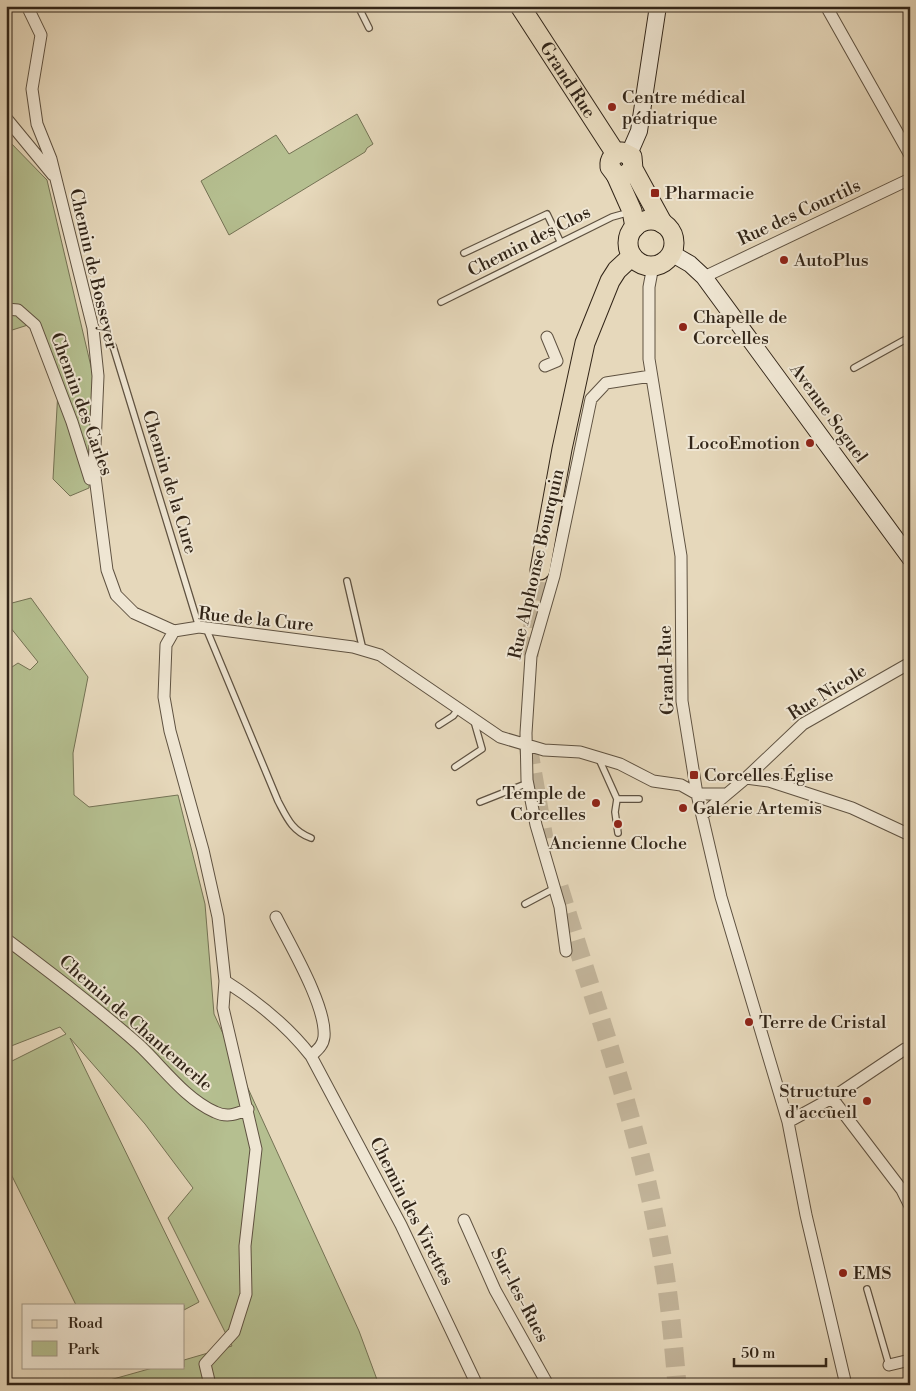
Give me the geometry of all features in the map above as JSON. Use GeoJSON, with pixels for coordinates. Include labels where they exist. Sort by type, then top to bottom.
{"type":"FeatureCollection","features":[{"type":"Feature","properties":{"kind":"main road","name":"Grand Rue"},"geometry":{"type":"LineString","coordinates":[[520,6],[624,163]]}},
{"type":"Feature","properties":{"kind":"main road"},"geometry":{"type":"LineString","coordinates":[[624,163],[663,224],[668,228],[673,240],[671,253],[664,262],[653,266],[641,264],[632,256],[628,244],[634,219],[624,163]]}},
{"type":"Feature","properties":{"kind":"main road"},"geometry":{"type":"LineString","coordinates":[[634,219],[663,224]]}},
{"type":"Feature","properties":{"kind":"main road"},"geometry":{"type":"LineString","coordinates":[[540,570],[562,449],[585,343],[610,281],[617,270],[632,256]]}},
{"type":"Feature","properties":{"kind":"street","name":"Chemin de Bosseyer"},"geometry":{"type":"LineString","coordinates":[[27,6],[41,35],[32,89],[37,124],[51,159],[93,328],[98,376],[94,468],[96,498],[107,570],[116,595],[134,612],[174,631]]}},
{"type":"Feature","properties":{"kind":"street"},"geometry":{"type":"LineString","coordinates":[[624,163],[639,131],[658,6]]}},
{"type":"Feature","properties":{"kind":"street"},"geometry":{"type":"LineString","coordinates":[[826,6],[910,155]]}},
{"type":"Feature","properties":{"kind":"street"},"geometry":{"type":"LineString","coordinates":[[6,118],[56,178]]}},
{"type":"Feature","properties":{"kind":"street","name":"Rue des Courtils"},"geometry":{"type":"LineString","coordinates":[[704,277],[910,179]]}},
{"type":"Feature","properties":{"kind":"street","name":"Avenue Soguel"},"geometry":{"type":"LineString","coordinates":[[671,253],[690,264],[704,277],[910,558]]}},
{"type":"Feature","properties":{"kind":"street","name":"Grand-Rue"},"geometry":{"type":"LineString","coordinates":[[653,266],[649,315],[651,376],[681,556],[682,701],[697,794],[721,898],[788,1122],[806,1215],[846,1385]]}},
{"type":"Feature","properties":{"kind":"street","name":"Chemin des Carles"},"geometry":{"type":"LineString","coordinates":[[6,309],[18,310],[35,325],[72,422],[96,498]]}},
{"type":"Feature","properties":{"kind":"street"},"geometry":{"type":"LineString","coordinates":[[545,366],[557,361],[547,337]]}},
{"type":"Feature","properties":{"kind":"street","name":"Rue Alphonse Bourquin"},"geometry":{"type":"LineString","coordinates":[[566,951],[560,907],[536,825],[528,783],[526,746],[531,656],[554,576],[591,399],[606,383],[651,376]]}},
{"type":"Feature","properties":{"kind":"street","name":"Rue de la Cure"},"geometry":{"type":"LineString","coordinates":[[210,1385],[205,1364],[234,1332],[246,1294],[245,1246],[256,1148],[224,1016],[226,981],[216,907],[203,850],[170,731],[164,697],[166,646],[174,631],[203,628],[363,650],[380,655],[500,737],[526,746],[551,751],[580,752],[598,757],[620,764],[654,780],[682,785],[697,794]]}},
{"type":"Feature","properties":{"kind":"street","name":"Rue Nicole"},"geometry":{"type":"LineString","coordinates":[[702,815],[724,794],[746,778],[803,724],[910,663]]}},
{"type":"Feature","properties":{"kind":"street"},"geometry":{"type":"LineString","coordinates":[[746,778],[769,781],[852,808],[910,835]]}},
{"type":"Feature","properties":{"kind":"street"},"geometry":{"type":"LineString","coordinates":[[697,794],[724,794]]}},
{"type":"Feature","properties":{"kind":"street"},"geometry":{"type":"LineString","coordinates":[[276,917],[307,981],[323,1021],[324,1037],[320,1048],[311,1056]]}},
{"type":"Feature","properties":{"kind":"street","name":"Chemin de Chantemerle"},"geometry":{"type":"LineString","coordinates":[[6,939],[72,988],[124,1032],[194,1098],[214,1112],[225,1115],[237,1114],[248,1109]]}},
{"type":"Feature","properties":{"kind":"street","name":"Chemin des Virettes"},"geometry":{"type":"LineString","coordinates":[[226,981],[260,1005],[295,1035],[311,1056],[401,1225],[477,1385]]}},
{"type":"Feature","properties":{"kind":"street"},"geometry":{"type":"LineString","coordinates":[[788,1122],[832,1098],[905,1049],[910,1048]]}},
{"type":"Feature","properties":{"kind":"street"},"geometry":{"type":"LineString","coordinates":[[832,1098],[902,1190],[910,1206]]}},
{"type":"Feature","properties":{"kind":"street","name":"Sur-les-Rues"},"geometry":{"type":"LineString","coordinates":[[464,1220],[495,1290],[548,1385]]}},
{"type":"Feature","properties":{"kind":"street"},"geometry":{"type":"LineString","coordinates":[[889,1365],[910,1360]]}},
{"type":"Feature","properties":{"kind":"lane"},"geometry":{"type":"LineString","coordinates":[[358,6],[369,28]]}},
{"type":"Feature","properties":{"kind":"lane"},"geometry":{"type":"LineString","coordinates":[[464,253],[546,214],[560,241]]}},
{"type":"Feature","properties":{"kind":"lane","name":"Chemin des Clos"},"geometry":{"type":"LineString","coordinates":[[441,302],[560,241],[612,217],[634,219]]}},
{"type":"Feature","properties":{"kind":"lane"},"geometry":{"type":"LineString","coordinates":[[854,368],[908,338],[910,342]]}},
{"type":"Feature","properties":{"kind":"lane","name":"Chemin de la Cure"},"geometry":{"type":"LineString","coordinates":[[112,346],[203,628],[278,801],[291,826],[302,835],[311,838]]}},
{"type":"Feature","properties":{"kind":"lane"},"geometry":{"type":"LineString","coordinates":[[347,581],[363,650]]}},
{"type":"Feature","properties":{"kind":"lane"},"geometry":{"type":"LineString","coordinates":[[439,725],[453,716],[458,708]]}},
{"type":"Feature","properties":{"kind":"lane"},"geometry":{"type":"LineString","coordinates":[[455,767],[482,749],[473,719]]}},
{"type":"Feature","properties":{"kind":"lane"},"geometry":{"type":"LineString","coordinates":[[598,757],[617,799],[615,821],[618,833]]}},
{"type":"Feature","properties":{"kind":"lane"},"geometry":{"type":"LineString","coordinates":[[480,802],[528,783]]}},
{"type":"Feature","properties":{"kind":"lane"},"geometry":{"type":"LineString","coordinates":[[617,799],[639,799]]}},
{"type":"Feature","properties":{"kind":"lane"},"geometry":{"type":"LineString","coordinates":[[525,904],[555,888]]}},
{"type":"Feature","properties":{"kind":"lane"},"geometry":{"type":"LineString","coordinates":[[867,1289],[889,1365]]}},
{"type":"Feature","properties":{"kind":"green space"},"geometry":{"type":"Polygon","coordinates":[[[357,114],[373,144],[365,152],[229,235],[201,181],[276,135],[289,154],[357,114]]]}},
{"type":"Feature","properties":{"kind":"green space"},"geometry":{"type":"Polygon","coordinates":[[[6,138],[47,180],[93,375],[89,488],[70,496],[53,479],[58,390],[31,324],[6,332],[6,138]]]}},
{"type":"Feature","properties":{"kind":"green space"},"geometry":{"type":"Polygon","coordinates":[[[31,598],[88,677],[73,753],[74,795],[89,807],[178,795],[205,904],[214,1014],[359,1331],[379,1385],[92,1385],[152,1368],[185,1368],[185,1360],[232,1346],[168,1218],[193,1188],[145,1124],[70,1038],[199,1302],[185,1309],[185,1304],[76,1304],[6,1164],[6,1064],[66,1034],[60,1027],[6,1048],[6,671],[18,663],[30,670],[38,662],[6,622],[6,599],[12,603],[31,598]]]}},
{"type":"Feature","properties":{"kind":"tunnel"},"geometry":{"type":"LineString","coordinates":[[529,656],[540,570]]}},
{"type":"Feature","properties":{"kind":"tunnel"},"geometry":{"type":"LineString","coordinates":[[528,746],[544,839]]}},
{"type":"Feature","properties":{"kind":"tunnel"},"geometry":{"type":"LineString","coordinates":[[559,887],[615,1064],[651,1199],[666,1280],[677,1385]]}},
{"type":"Feature","properties":{"kind":"place","name":"Centre médical pédiatrique"},"geometry":{"type":"Point","coordinates":[612,107]}},
{"type":"Feature","properties":{"kind":"place","name":"Pharmacie"},"geometry":{"type":"Point","coordinates":[655,193]}},
{"type":"Feature","properties":{"kind":"place","name":"AutoPlus"},"geometry":{"type":"Point","coordinates":[784,260]}},
{"type":"Feature","properties":{"kind":"place","name":"Chapelle de Corcelles"},"geometry":{"type":"Point","coordinates":[683,327]}},
{"type":"Feature","properties":{"kind":"place","name":"LocoEmotion"},"geometry":{"type":"Point","coordinates":[810,443]}},
{"type":"Feature","properties":{"kind":"place","name":"Corcelles Église"},"geometry":{"type":"Point","coordinates":[694,775]}},
{"type":"Feature","properties":{"kind":"place","name":"Temple de Corcelles"},"geometry":{"type":"Point","coordinates":[596,803]}},
{"type":"Feature","properties":{"kind":"place","name":"Galerie Artemis"},"geometry":{"type":"Point","coordinates":[683,808]}},
{"type":"Feature","properties":{"kind":"place","name":"Ancienne Cloche"},"geometry":{"type":"Point","coordinates":[618,824]}},
{"type":"Feature","properties":{"kind":"place","name":"Terre de Cristal"},"geometry":{"type":"Point","coordinates":[749,1022]}},
{"type":"Feature","properties":{"kind":"place","name":"Structure d'accueil"},"geometry":{"type":"Point","coordinates":[867,1101]}},
{"type":"Feature","properties":{"kind":"place","name":"EMS"},"geometry":{"type":"Point","coordinates":[843,1273]}}]}
